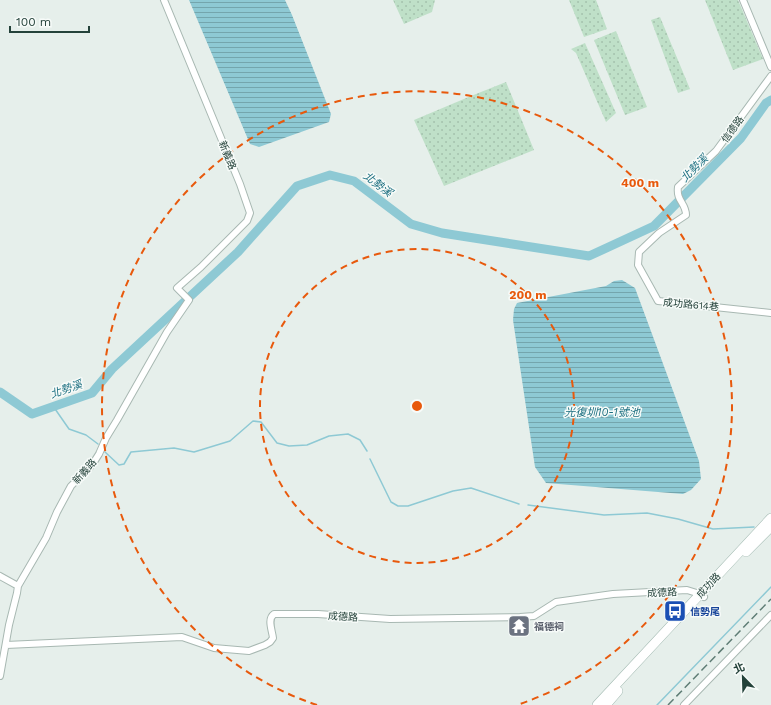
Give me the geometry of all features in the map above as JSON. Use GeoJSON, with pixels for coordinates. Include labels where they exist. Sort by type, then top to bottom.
{"type":"FeatureCollection","features":[{"type":"Feature","properties":{"kind":"street","name":"新義路"},"geometry":{"type":"LineString","coordinates":[[0,676],[18,586],[46,538],[57,512],[71,486],[92,465],[99,454],[106,438],[167,332],[189,300],[177,288],[248,221],[250,213],[237,177],[164,0]]}},
{"type":"Feature","properties":{"kind":"street"},"geometry":{"type":"LineString","coordinates":[[743,0],[771,67]]}},
{"type":"Feature","properties":{"kind":"street","name":"信德路"},"geometry":{"type":"LineString","coordinates":[[686,210],[678,198],[678,187],[716,151],[771,76]]}},
{"type":"Feature","properties":{"kind":"street","name":"成功路614巷"},"geometry":{"type":"LineString","coordinates":[[686,210],[686,215],[659,233],[639,252],[638,265],[658,301],[771,313]]}},
{"type":"Feature","properties":{"kind":"street","name":"成功路"},"geometry":{"type":"LineString","coordinates":[[606,705],[771,518]]}},
{"type":"Feature","properties":{"kind":"street","name":"成功路"},"geometry":{"type":"LineString","coordinates":[[597,705],[702,595],[771,527]]}},
{"type":"Feature","properties":{"kind":"street"},"geometry":{"type":"LineString","coordinates":[[0,576],[18,586]]}},
{"type":"Feature","properties":{"kind":"street","name":"成德路"},"geometry":{"type":"LineString","coordinates":[[6,645],[182,637],[214,648],[249,651],[270,642],[273,638],[270,620],[271,616],[274,614],[318,614],[390,619],[520,617],[534,616],[556,602],[613,594],[687,590],[702,595]]}},
{"type":"Feature","properties":{"kind":"street"},"geometry":{"type":"LineString","coordinates":[[684,705],[771,615]]}},
{"type":"Feature","properties":{"kind":"green space"},"geometry":{"type":"Polygon","coordinates":[[[393,0],[435,0],[432,12],[404,24],[393,0]]]}},
{"type":"Feature","properties":{"kind":"green space"},"geometry":{"type":"Polygon","coordinates":[[[569,0],[596,0],[607,29],[584,37],[569,0]]]}},
{"type":"Feature","properties":{"kind":"green space"},"geometry":{"type":"Polygon","coordinates":[[[705,0],[738,0],[763,59],[733,70],[705,0]]]}},
{"type":"Feature","properties":{"kind":"green space"},"geometry":{"type":"Polygon","coordinates":[[[660,17],[690,89],[678,93],[651,20],[660,17]]]}},
{"type":"Feature","properties":{"kind":"green space"},"geometry":{"type":"Polygon","coordinates":[[[616,31],[647,107],[625,115],[594,40],[616,31]]]}},
{"type":"Feature","properties":{"kind":"green space"},"geometry":{"type":"Polygon","coordinates":[[[585,43],[616,113],[606,122],[576,53],[571,49],[585,43]]]}},
{"type":"Feature","properties":{"kind":"green space"},"geometry":{"type":"Polygon","coordinates":[[[506,82],[534,150],[444,186],[414,120],[506,82]]]}},
{"type":"Feature","properties":{"kind":"water"},"geometry":{"type":"Polygon","coordinates":[[[189,0],[285,0],[331,114],[329,122],[259,147],[250,144],[189,0]]]}},
{"type":"Feature","properties":{"kind":"water","name":"光復圳10-1號池"},"geometry":{"type":"Polygon","coordinates":[[[622,280],[635,288],[699,461],[701,479],[691,490],[683,494],[546,483],[535,467],[513,320],[514,309],[517,303],[606,286],[614,281],[622,280]]]}},
{"type":"Feature","properties":{"kind":"waterway","name":"北勢溪"},"geometry":{"type":"LineString","coordinates":[[0,392],[32,414],[92,393],[112,369],[238,252],[297,186],[330,175],[354,181],[411,224],[442,233],[589,256],[654,226],[741,138],[766,103],[771,100]]}},
{"type":"Feature","properties":{"kind":"waterway"},"geometry":{"type":"LineString","coordinates":[[53,406],[69,429],[86,435],[98,444]]}},
{"type":"Feature","properties":{"kind":"waterway"},"geometry":{"type":"LineString","coordinates":[[105,452],[119,465],[124,464],[131,452],[174,448],[194,452],[230,441],[253,421],[261,422],[277,443],[289,446],[307,445],[329,436],[348,434],[360,440],[367,451]]}},
{"type":"Feature","properties":{"kind":"waterway"},"geometry":{"type":"LineString","coordinates":[[370,459],[391,502],[398,506],[408,506],[453,491],[471,488],[519,504]]}},
{"type":"Feature","properties":{"kind":"waterway"},"geometry":{"type":"LineString","coordinates":[[528,505],[604,515],[647,513],[678,519],[713,529],[754,527]]}},
{"type":"Feature","properties":{"kind":"waterway"},"geometry":{"type":"LineString","coordinates":[[657,705],[771,587]]}},
{"type":"Feature","properties":{"kind":"railway"},"geometry":{"type":"LineString","coordinates":[[668,705],[771,599]]}},
{"type":"Feature","properties":{"kind":"place","name":"信勢尾"},"geometry":{"type":"Point","coordinates":[675,611]}},
{"type":"Feature","properties":{"kind":"place","name":"福德祠"},"geometry":{"type":"Point","coordinates":[519,626]}}]}
